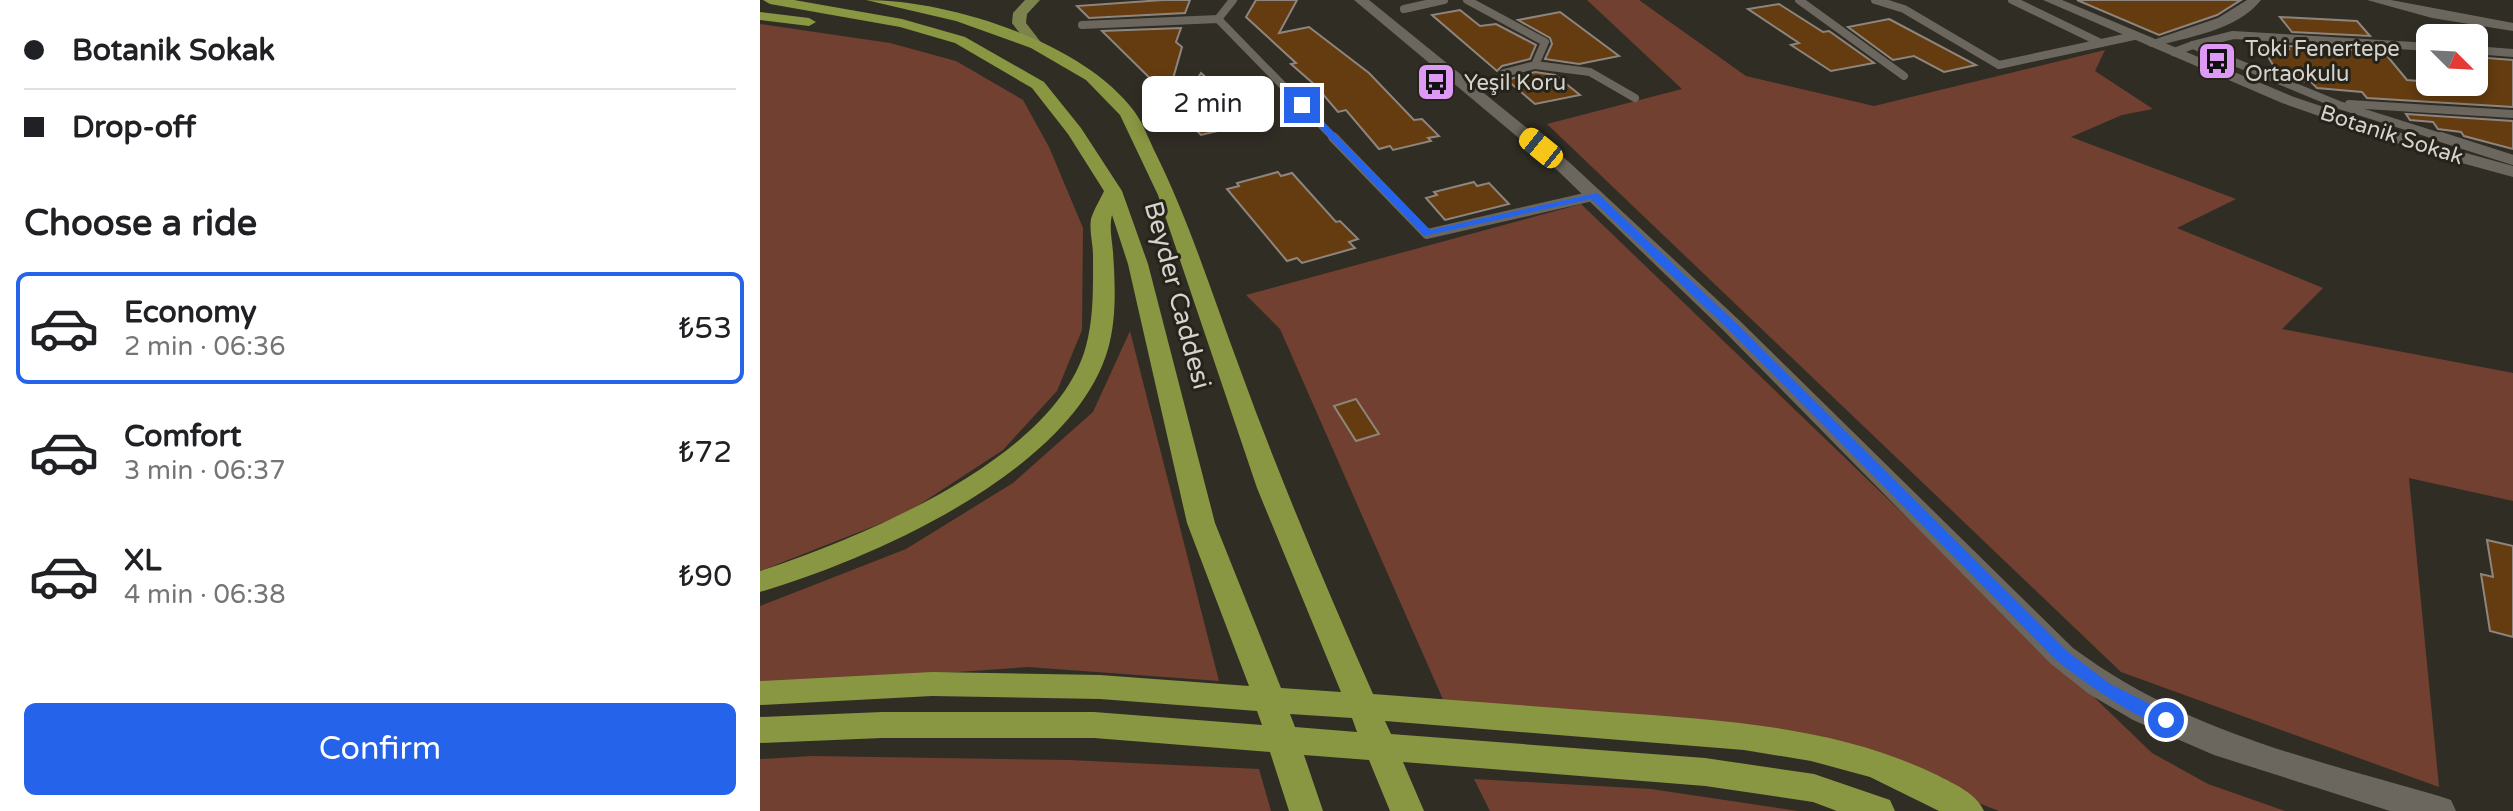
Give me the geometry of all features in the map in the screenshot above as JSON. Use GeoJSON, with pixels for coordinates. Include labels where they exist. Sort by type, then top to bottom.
{"type":"FeatureCollection","features":[{"type":"Feature","properties":{"kind":"highway","name":"Beyder Caddesi"},"geometry":{"type":"LineString","coordinates":[[770,0],[902,23],[960,40],[1038,85],[1058,107],[1113,191],[1138,264],[1201,523],[1261,674],[1306,811]]}},
{"type":"Feature","properties":{"kind":"highway","name":"Beyder Caddesi"},"geometry":{"type":"LineString","coordinates":[[873,0],[960,18],[1036,45],[1091,77],[1127,113],[1167,195],[1270,488],[1407,811]]}},
{"type":"Feature","properties":{"kind":"highway"},"geometry":{"type":"LineString","coordinates":[[939,0],[997,19],[1036,45]]}},
{"type":"Feature","properties":{"kind":"highway"},"geometry":{"type":"LineString","coordinates":[[760,16],[926,40],[992,59]]}},
{"type":"Feature","properties":{"kind":"highway"},"geometry":{"type":"LineString","coordinates":[[760,582],[809,567],[872,541],[939,507],[1028,444],[1070,401],[1097,350],[1102,311],[1100,221],[1113,191]]}},
{"type":"Feature","properties":{"kind":"highway"},"geometry":{"type":"LineString","coordinates":[[760,693],[932,684],[1100,687],[1711,732],[1814,748],[1886,768],[1918,781],[1967,811]]}},
{"type":"Feature","properties":{"kind":"highway"},"geometry":{"type":"LineString","coordinates":[[760,730],[882,725],[1094,725],[1705,772],[1814,788],[1878,811]]}},
{"type":"Feature","properties":{"kind":"main road"},"geometry":{"type":"LineString","coordinates":[[1033,0],[1020,13],[1019,23],[1036,45]]}},
{"type":"Feature","properties":{"kind":"main road"},"geometry":{"type":"LineString","coordinates":[[1361,0],[1563,166],[1731,325],[2062,656],[2104,688],[2143,710],[2248,752],[2439,811]]}},
{"type":"Feature","properties":{"kind":"main road","name":"Botanik Sokak"},"geometry":{"type":"LineString","coordinates":[[2050,0],[2336,118],[2513,172]]}},
{"type":"Feature","properties":{"kind":"main road"},"geometry":{"type":"LineString","coordinates":[[2151,43],[2230,17],[2248,9],[2254,0]]}},
{"type":"Feature","properties":{"kind":"main road"},"geometry":{"type":"LineString","coordinates":[[2374,0],[2432,14],[2513,27]]}},
{"type":"Feature","properties":{"kind":"lane"},"geometry":{"type":"LineString","coordinates":[[1218,19],[1233,0]]}},
{"type":"Feature","properties":{"kind":"lane"},"geometry":{"type":"LineString","coordinates":[[1404,9],[1444,0]]}},
{"type":"Feature","properties":{"kind":"lane"},"geometry":{"type":"LineString","coordinates":[[1467,0],[1545,42],[1535,65]]}},
{"type":"Feature","properties":{"kind":"lane"},"geometry":{"type":"LineString","coordinates":[[1799,0],[1904,76]]}},
{"type":"Feature","properties":{"kind":"lane"},"geometry":{"type":"LineString","coordinates":[[1875,0],[1904,9],[1999,65],[2134,36]]}},
{"type":"Feature","properties":{"kind":"lane"},"geometry":{"type":"LineString","coordinates":[[2012,0],[2101,43]]}},
{"type":"Feature","properties":{"kind":"lane"},"geometry":{"type":"LineString","coordinates":[[1082,25],[1218,19],[1427,234],[1593,196]]}},
{"type":"Feature","properties":{"kind":"lane"},"geometry":{"type":"LineString","coordinates":[[2174,52],[2233,35],[2416,46]]}},
{"type":"Feature","properties":{"kind":"lane"},"geometry":{"type":"LineString","coordinates":[[2193,45],[2334,103],[2513,160]]}},
{"type":"Feature","properties":{"kind":"lane"},"geometry":{"type":"LineString","coordinates":[[2488,51],[2513,53]]}},
{"type":"Feature","properties":{"kind":"lane"},"geometry":{"type":"LineString","coordinates":[[1504,73],[1535,65],[1590,72],[1635,98]]}},
{"type":"Feature","properties":{"kind":"lane"},"geometry":{"type":"LineString","coordinates":[[2334,103],[2513,114]]}},
{"type":"Feature","properties":{"kind":"shaded area"},"geometry":{"type":"Polygon","coordinates":[[[1587,0],[1639,0],[1746,76],[1874,106],[2105,50],[2095,71],[2153,109],[2122,115],[2071,137],[2236,199],[2177,228],[2323,288],[2282,329],[2513,373],[2513,501],[2409,478],[2439,787],[2121,672],[1547,124],[1682,89],[1587,0]]]}},
{"type":"Feature","properties":{"kind":"shaded area"},"geometry":{"type":"Polygon","coordinates":[[[760,24],[890,43],[956,61],[1023,100],[1049,147],[1083,228],[1082,330],[1057,391],[1003,450],[905,514],[760,571],[760,24]]]}},
{"type":"Feature","properties":{"kind":"shaded area"},"geometry":{"type":"Polygon","coordinates":[[[1581,204],[2152,753],[2208,784],[2285,811],[1999,811],[1864,758],[1445,704],[1280,329],[1246,295],[1581,204]]]}},
{"type":"Feature","properties":{"kind":"shaded area"},"geometry":{"type":"Polygon","coordinates":[[[1130,331],[1219,681],[1028,667],[760,686],[760,606],[906,549],[1013,483],[1093,412],[1130,331]]]}},
{"type":"Feature","properties":{"kind":"shaded area"},"geometry":{"type":"Polygon","coordinates":[[[812,756],[1069,760],[1259,769],[1271,811],[760,811],[760,759],[812,756]]]}},
{"type":"Feature","properties":{"kind":"shaded area"},"geometry":{"type":"Polygon","coordinates":[[[1474,779],[1651,789],[1798,811],[1490,811],[1474,779]]]}},
{"type":"Feature","properties":{"kind":"building"},"geometry":{"type":"Polygon","coordinates":[[[1190,0],[1185,13],[1089,18],[1077,6],[1190,0]]]}},
{"type":"Feature","properties":{"kind":"building"},"geometry":{"type":"Polygon","coordinates":[[[1256,0],[1297,0],[1279,33],[1309,27],[1369,73],[1414,120],[1422,119],[1439,136],[1428,138],[1431,141],[1393,150],[1390,146],[1379,149],[1346,110],[1338,112],[1315,85],[1291,64],[1296,63],[1246,17],[1256,0]]]}},
{"type":"Feature","properties":{"kind":"building"},"geometry":{"type":"Polygon","coordinates":[[[2077,0],[2241,0],[2217,15],[2159,35],[2077,0]]]}},
{"type":"Feature","properties":{"kind":"building"},"geometry":{"type":"Polygon","coordinates":[[[1779,4],[1823,32],[1829,31],[1874,63],[1831,71],[1791,45],[1799,43],[1748,9],[1779,4]]]}},
{"type":"Feature","properties":{"kind":"building"},"geometry":{"type":"Polygon","coordinates":[[[1460,10],[1480,26],[1496,24],[1536,45],[1530,59],[1502,66],[1497,71],[1432,15],[1460,10]]]}},
{"type":"Feature","properties":{"kind":"building"},"geometry":{"type":"Polygon","coordinates":[[[1560,12],[1619,56],[1579,64],[1545,59],[1552,44],[1550,38],[1518,20],[1560,12]]]}},
{"type":"Feature","properties":{"kind":"building"},"geometry":{"type":"Polygon","coordinates":[[[2280,17],[2357,21],[2370,36],[2292,32],[2280,17]]]}},
{"type":"Feature","properties":{"kind":"building"},"geometry":{"type":"Polygon","coordinates":[[[1889,19],[1976,65],[1944,72],[1914,56],[1893,60],[1848,27],[1889,19]]]}},
{"type":"Feature","properties":{"kind":"building"},"geometry":{"type":"Polygon","coordinates":[[[1181,28],[1176,42],[1182,47],[1168,96],[1102,31],[1181,28]]]}},
{"type":"Feature","properties":{"kind":"building"},"geometry":{"type":"Polygon","coordinates":[[[2287,46],[2383,51],[2407,80],[2416,81],[2416,96],[2488,96],[2488,58],[2513,60],[2513,107],[2367,98],[2362,92],[2317,88],[2311,82],[2298,81],[2292,74],[2278,73],[2262,47],[2289,49],[2287,46]]]}},
{"type":"Feature","properties":{"kind":"building"},"geometry":{"type":"Polygon","coordinates":[[[1535,72],[1555,75],[1580,95],[1535,104],[1507,80],[1535,72]]]}},
{"type":"Feature","properties":{"kind":"building"},"geometry":{"type":"Polygon","coordinates":[[[1201,73],[1248,120],[1236,123],[1239,126],[1201,135],[1177,111],[1201,73]]]}},
{"type":"Feature","properties":{"kind":"building"},"geometry":{"type":"Polygon","coordinates":[[[2406,114],[2513,121],[2513,149],[2464,136],[2461,132],[2438,129],[2433,122],[2410,120],[2406,114]]]}},
{"type":"Feature","properties":{"kind":"building"},"geometry":{"type":"Polygon","coordinates":[[[1278,172],[1281,176],[1292,173],[1336,222],[1340,221],[1358,239],[1349,242],[1355,248],[1302,263],[1297,258],[1287,261],[1227,189],[1239,186],[1237,183],[1278,172]]]}},
{"type":"Feature","properties":{"kind":"building"},"geometry":{"type":"Polygon","coordinates":[[[1474,182],[1477,186],[1489,183],[1509,204],[1445,220],[1426,198],[1437,195],[1434,192],[1474,182]]]}},
{"type":"Feature","properties":{"kind":"building"},"geometry":{"type":"Polygon","coordinates":[[[1356,399],[1379,434],[1356,441],[1334,406],[1356,399]]]}},
{"type":"Feature","properties":{"kind":"building"},"geometry":{"type":"Polygon","coordinates":[[[2487,540],[2513,546],[2513,637],[2490,631],[2481,574],[2493,577],[2487,540]]]}},
{"type":"Feature","properties":{"kind":"place","name":"Toki Fenertepe Ortaokulu"},"geometry":{"type":"Point","coordinates":[2217,61]}},
{"type":"Feature","properties":{"kind":"place","name":"Yeşil Koru"},"geometry":{"type":"Point","coordinates":[1436,82]}},
{"type":"Feature","properties":{"kind":"route"},"geometry":{"type":"LineString","coordinates":[[1302,105],[1427,234],[1593,196],[1731,325],[2062,656],[2104,688],[2166,720]]}}]}
